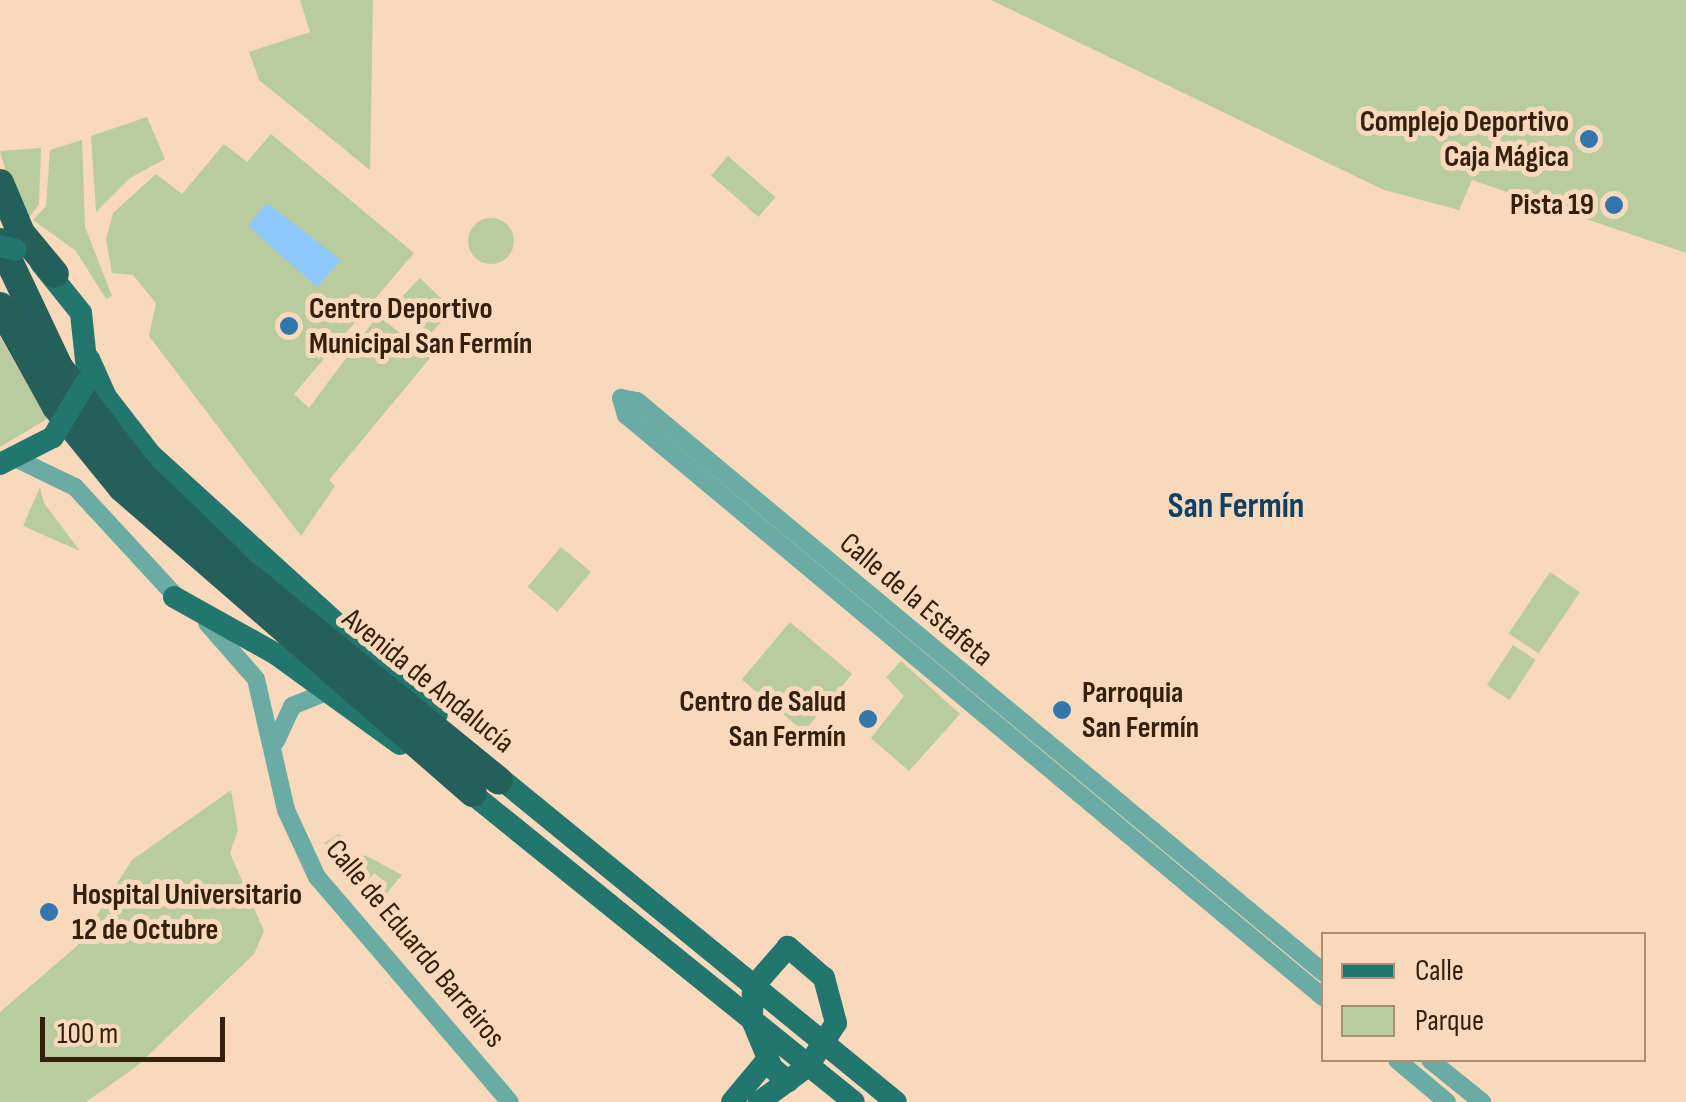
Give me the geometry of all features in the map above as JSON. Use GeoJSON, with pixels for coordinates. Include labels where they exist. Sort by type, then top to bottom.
{"type":"FeatureCollection","features":[{"type":"Feature","properties":{"kind":"highway"},"geometry":{"type":"LineString","coordinates":[[0,183],[22,233],[55,274]]}},
{"type":"Feature","properties":{"kind":"highway","name":"Avenida de Andalucía"},"geometry":{"type":"LineString","coordinates":[[5,246],[59,367],[139,472],[243,572],[499,781]]}},
{"type":"Feature","properties":{"kind":"highway","name":"Avenida de Andalucía"},"geometry":{"type":"LineString","coordinates":[[0,306],[56,407],[122,488],[473,793]]}},
{"type":"Feature","properties":{"kind":"main road"},"geometry":{"type":"LineString","coordinates":[[5,246],[55,274],[81,313],[89,359],[106,397],[151,455],[448,725],[499,781]]}},
{"type":"Feature","properties":{"kind":"main road"},"geometry":{"type":"LineString","coordinates":[[9,462],[53,436],[85,384],[89,359]]}},
{"type":"Feature","properties":{"kind":"main road"},"geometry":{"type":"LineString","coordinates":[[174,597],[327,692],[473,793]]}},
{"type":"Feature","properties":{"kind":"main road","name":"Avenida de Andalucía"},"geometry":{"type":"LineString","coordinates":[[499,781],[896,1102]]}},
{"type":"Feature","properties":{"kind":"main road","name":"Avenida de Andalucía"},"geometry":{"type":"LineString","coordinates":[[473,793],[854,1102]]}},
{"type":"Feature","properties":{"kind":"main road"},"geometry":{"type":"LineString","coordinates":[[759,1102],[788,1081],[808,1066],[826,1045],[836,1023],[834,994],[788,947],[752,987],[752,1020],[767,1060],[788,1081]]}},
{"type":"Feature","properties":{"kind":"main road"},"geometry":{"type":"LineString","coordinates":[[732,1102],[767,1060]]}},
{"type":"Feature","properties":{"kind":"street","name":"Calle de la Estafeta"},"geometry":{"type":"LineString","coordinates":[[632,408],[1156,844]]}},
{"type":"Feature","properties":{"kind":"street"},"geometry":{"type":"LineString","coordinates":[[9,462],[75,487],[174,597]]}},
{"type":"Feature","properties":{"kind":"street","name":"Calle de Eduardo Barreiros"},"geometry":{"type":"LineString","coordinates":[[174,597],[246,660],[292,826],[318,877],[510,1102]]}},
{"type":"Feature","properties":{"kind":"street"},"geometry":{"type":"LineString","coordinates":[[275,756],[292,706],[327,692]]}},
{"type":"Feature","properties":{"kind":"street"},"geometry":{"type":"LineString","coordinates":[[1156,844],[1321,970]]}},
{"type":"Feature","properties":{"kind":"street"},"geometry":{"type":"LineString","coordinates":[[1156,844],[1321,995]]}},
{"type":"Feature","properties":{"kind":"street"},"geometry":{"type":"LineString","coordinates":[[1399,1062],[1447,1102]]}},
{"type":"Feature","properties":{"kind":"street"},"geometry":{"type":"LineString","coordinates":[[1432,1062],[1482,1102]]}},
{"type":"Feature","properties":{"kind":"green space"},"geometry":{"type":"Polygon","coordinates":[[[300,0],[373,0],[370,170],[259,80],[249,52],[310,32],[300,0]]]}},
{"type":"Feature","properties":{"kind":"green space"},"geometry":{"type":"Polygon","coordinates":[[[991,0],[1686,0],[1686,253],[1472,180],[1459,210],[1384,190],[991,0]]]}},
{"type":"Feature","properties":{"kind":"green space"},"geometry":{"type":"Polygon","coordinates":[[[147,117],[165,159],[130,178],[96,212],[91,136],[147,117]]]}},
{"type":"Feature","properties":{"kind":"green space"},"geometry":{"type":"Polygon","coordinates":[[[271,134],[414,253],[294,394],[309,408],[378,315],[430,358],[329,480],[335,486],[301,536],[149,336],[156,303],[133,275],[112,273],[106,239],[113,213],[156,174],[182,194],[224,144],[247,162],[271,134]]]}},
{"type":"Feature","properties":{"kind":"green space"},"geometry":{"type":"Polygon","coordinates":[[[82,140],[85,227],[112,296],[106,299],[76,251],[33,220],[46,206],[50,150],[82,140]]]}},
{"type":"Feature","properties":{"kind":"green space"},"geometry":{"type":"Polygon","coordinates":[[[41,148],[39,204],[29,218],[17,211],[0,151],[41,148]]]}},
{"type":"Feature","properties":{"kind":"green space"},"geometry":{"type":"Polygon","coordinates":[[[728,156],[776,197],[758,217],[711,176],[728,156]]]}},
{"type":"Feature","properties":{"kind":"green space"},"geometry":{"type":"Polygon","coordinates":[[[491,218],[508,224],[514,241],[508,258],[491,264],[474,258],[468,241],[474,224],[491,218]]]}},
{"type":"Feature","properties":{"kind":"green space"},"geometry":{"type":"Polygon","coordinates":[[[420,278],[453,310],[427,337],[394,305],[420,278]]]}},
{"type":"Feature","properties":{"kind":"green space"},"geometry":{"type":"Polygon","coordinates":[[[0,337],[47,419],[0,447],[0,337]]]}},
{"type":"Feature","properties":{"kind":"green space"},"geometry":{"type":"Polygon","coordinates":[[[40,487],[44,503],[80,551],[23,526],[40,487]]]}},
{"type":"Feature","properties":{"kind":"green space"},"geometry":{"type":"Polygon","coordinates":[[[561,547],[591,572],[557,612],[528,587],[561,547]]]}},
{"type":"Feature","properties":{"kind":"green space"},"geometry":{"type":"Polygon","coordinates":[[[1550,572],[1580,592],[1538,653],[1509,633],[1550,572]]]}},
{"type":"Feature","properties":{"kind":"green space"},"geometry":{"type":"Polygon","coordinates":[[[790,622],[852,674],[804,732],[742,679],[790,622]]]}},
{"type":"Feature","properties":{"kind":"green space"},"geometry":{"type":"Polygon","coordinates":[[[1513,645],[1536,660],[1510,700],[1487,685],[1513,645]]]}},
{"type":"Feature","properties":{"kind":"green space"},"geometry":{"type":"Polygon","coordinates":[[[901,661],[960,714],[909,771],[871,738],[904,696],[886,677],[901,661]]]}},
{"type":"Feature","properties":{"kind":"green space"},"geometry":{"type":"Polygon","coordinates":[[[231,790],[238,830],[230,853],[264,931],[254,954],[137,1066],[86,1102],[0,1102],[0,1012],[77,946],[132,860],[231,790]]]}},
{"type":"Feature","properties":{"kind":"green space"},"geometry":{"type":"Polygon","coordinates":[[[339,834],[345,839],[337,850],[356,866],[365,855],[402,875],[382,899],[387,883],[374,873],[360,890],[352,870],[324,843],[339,834]]]}},
{"type":"Feature","properties":{"kind":"water"},"geometry":{"type":"Polygon","coordinates":[[[267,203],[341,260],[317,287],[248,226],[267,203]]]}},
{"type":"Feature","properties":{"kind":"place","name":"Complejo Deportivo Caja Mágica"},"geometry":{"type":"Point","coordinates":[1589,139]}},
{"type":"Feature","properties":{"kind":"place","name":"Pista 19"},"geometry":{"type":"Point","coordinates":[1614,205]}},
{"type":"Feature","properties":{"kind":"place","name":"Centro Deportivo Municipal San Fermín"},"geometry":{"type":"Point","coordinates":[289,326]}},
{"type":"Feature","properties":{"kind":"place","name":"Parroquia San Fermín"},"geometry":{"type":"Point","coordinates":[1062,710]}},
{"type":"Feature","properties":{"kind":"place","name":"Centro de Salud San Fermín"},"geometry":{"type":"Point","coordinates":[868,719]}},
{"type":"Feature","properties":{"kind":"place","name":"Hospital Universitario 12 de Octubre"},"geometry":{"type":"Point","coordinates":[49,912]}},
{"type":"Feature","properties":{"kind":"district","name":"San Fermín"},"geometry":{"type":"Point","coordinates":[1236,507]}}]}
